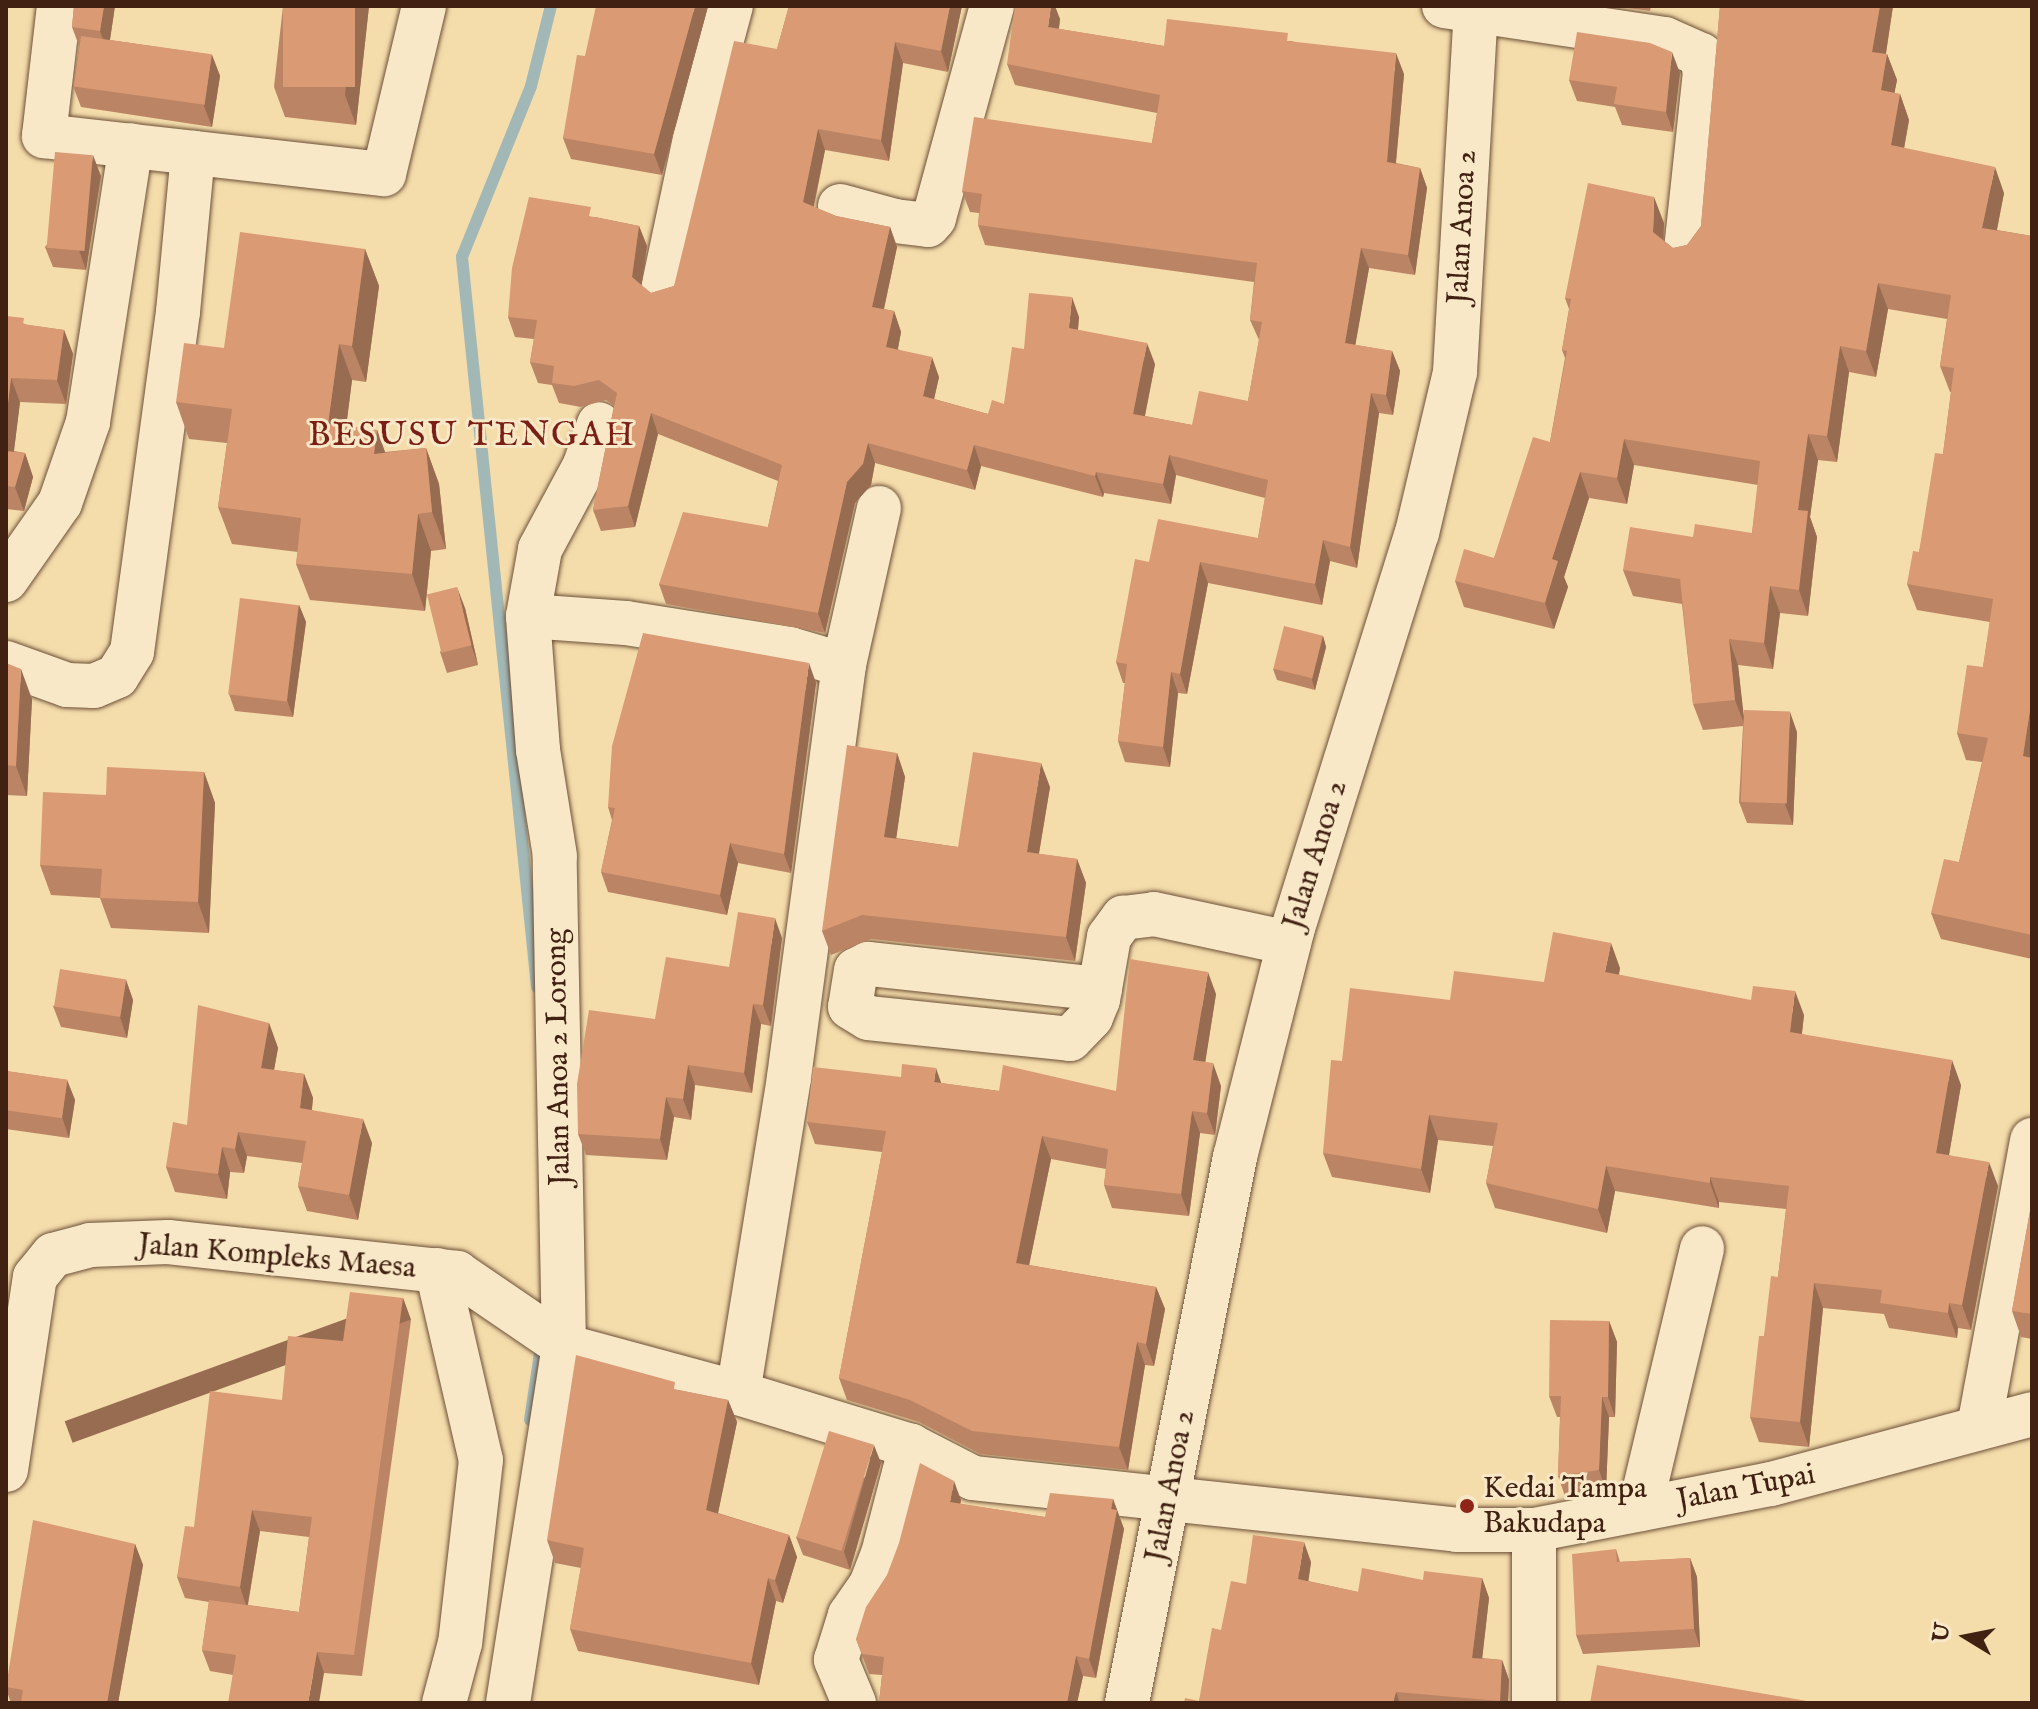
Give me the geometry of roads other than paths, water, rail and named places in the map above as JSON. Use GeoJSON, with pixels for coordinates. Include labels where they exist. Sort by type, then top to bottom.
{"type":"FeatureCollection","features":[{"type":"Feature","properties":{"kind":"street"},"geometry":{"type":"LineString","coordinates":[[59,6],[44,136],[384,174],[424,6]]}},
{"type":"Feature","properties":{"kind":"street"},"geometry":{"type":"LineString","coordinates":[[663,289],[695,139],[731,6]]}},
{"type":"Feature","properties":{"kind":"street"},"geometry":{"type":"LineString","coordinates":[[840,206],[895,221],[928,225],[934,218],[992,6]]}},
{"type":"Feature","properties":{"kind":"street"},"geometry":{"type":"LineString","coordinates":[[1465,7],[1665,39],[1701,55],[1705,72],[1686,249]]}},
{"type":"Feature","properties":{"kind":"street","name":"Jalan Anoa 2"},"geometry":{"type":"LineString","coordinates":[[1127,1703],[1235,1157],[1289,943],[1417,533],[1455,372],[1465,7]]}},
{"type":"Feature","properties":{"kind":"street"},"geometry":{"type":"LineString","coordinates":[[6,580],[60,503],[88,422],[131,145]]}},
{"type":"Feature","properties":{"kind":"street"},"geometry":{"type":"LineString","coordinates":[[6,663],[67,685],[94,686],[117,676],[132,652],[178,312],[193,153]]}},
{"type":"Feature","properties":{"kind":"street","name":"Jalan Anoa 2 Lorong"},"geometry":{"type":"LineString","coordinates":[[508,1703],[564,1346],[555,856],[538,750],[528,616],[540,549],[585,465],[599,424]]}},
{"type":"Feature","properties":{"kind":"street"},"geometry":{"type":"LineString","coordinates":[[738,1393],[789,1078],[844,665],[879,508]]}},
{"type":"Feature","properties":{"kind":"street"},"geometry":{"type":"LineString","coordinates":[[528,616],[626,623],[790,649],[844,665]]}},
{"type":"Feature","properties":{"kind":"street"},"geometry":{"type":"LineString","coordinates":[[1100,989],[868,964],[856,970],[850,1007],[868,1018],[1070,1039],[1091,1017],[1100,989],[1109,937],[1115,926],[1135,914],[1289,943]]}},
{"type":"Feature","properties":{"kind":"street"},"geometry":{"type":"LineString","coordinates":[[1979,1427],[2032,1140]]}},
{"type":"Feature","properties":{"kind":"street","name":"Jalan Kompleks Maesa"},"geometry":{"type":"LineString","coordinates":[[6,1470],[35,1277],[53,1255],[90,1245],[168,1242],[447,1272],[481,1460],[460,1643],[444,1703]]}},
{"type":"Feature","properties":{"kind":"street"},"geometry":{"type":"LineString","coordinates":[[1640,1509],[1702,1248]]}},
{"type":"Feature","properties":{"kind":"street","name":"Jalan Tupai"},"geometry":{"type":"LineString","coordinates":[[447,1272],[564,1346],[738,1393],[911,1446],[973,1478],[1168,1503],[1456,1530],[1534,1530],[1824,1473],[2032,1414]]}},
{"type":"Feature","properties":{"kind":"street"},"geometry":{"type":"LineString","coordinates":[[854,1703],[836,1660],[850,1615],[871,1585],[887,1543],[911,1446]]}},
{"type":"Feature","properties":{"kind":"street"},"geometry":{"type":"LineString","coordinates":[[1534,1530],[1534,1703]]}},
{"type":"Feature","properties":{"kind":"waterway"},"geometry":{"type":"LineString","coordinates":[[537,987],[462,257],[531,86],[551,6]]}},
{"type":"Feature","properties":{"kind":"waterway"},"geometry":{"type":"LineString","coordinates":[[530,1420],[542,1340]]}},
{"type":"Feature","properties":{"kind":"place","name":"Kedai Tampa Bakudapa"},"geometry":{"type":"Point","coordinates":[1467,1506]}},
{"type":"Feature","properties":{"kind":"district","name":"BESUSU TENGAH"},"geometry":{"type":"Point","coordinates":[472,436]}}]}
